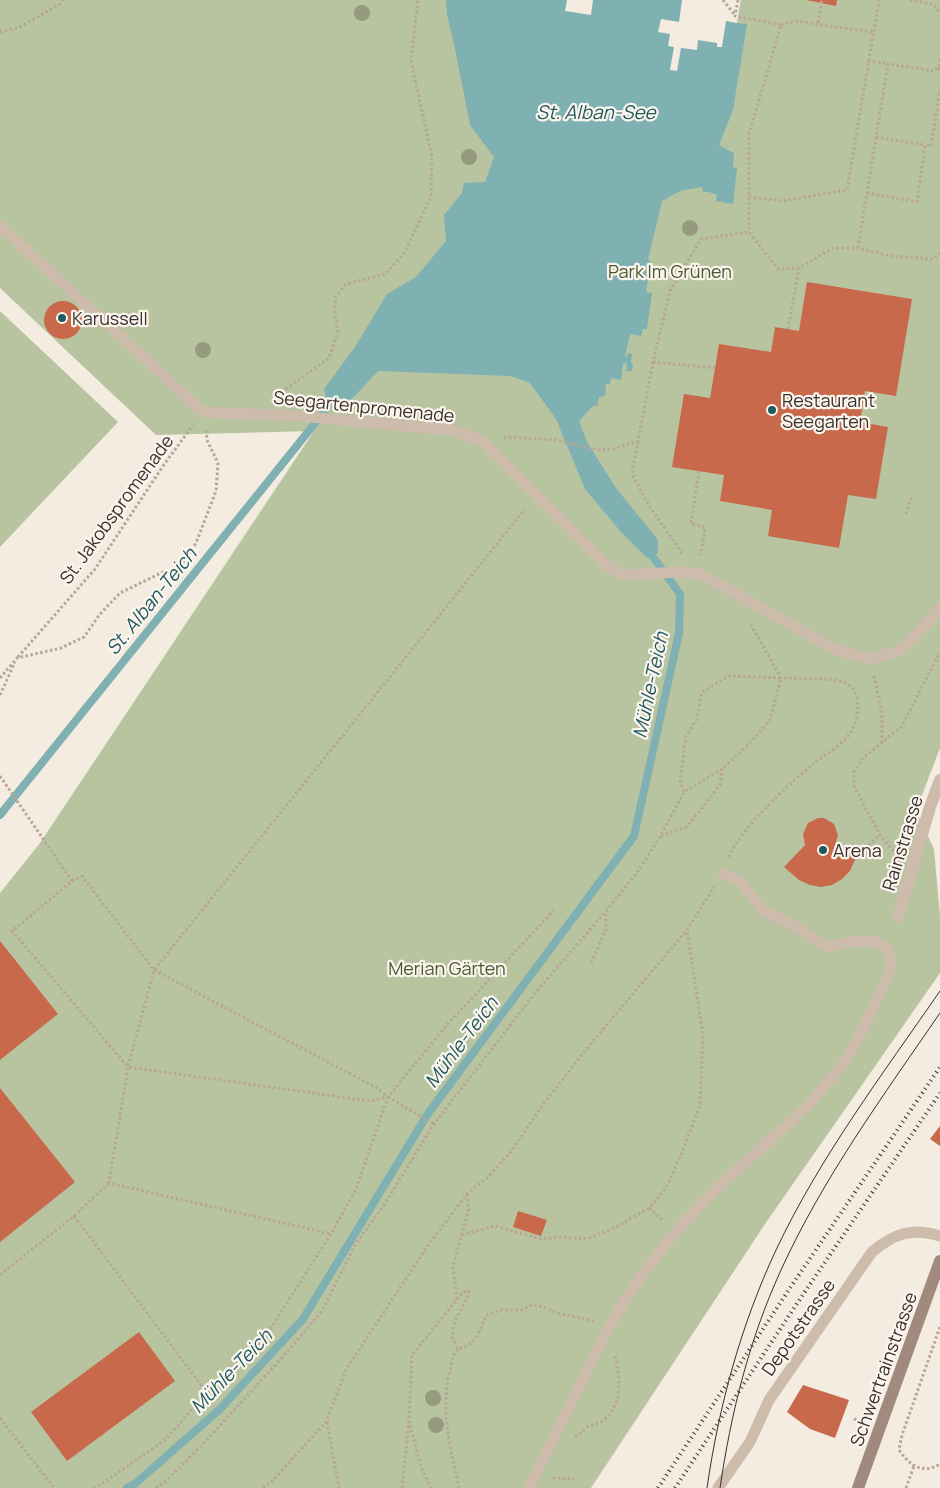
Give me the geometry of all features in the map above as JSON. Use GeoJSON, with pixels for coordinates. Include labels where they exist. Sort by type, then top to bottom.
{"type":"FeatureCollection","features":[{"type":"Feature","properties":{"kind":"main road","name":"Schwertrainstrasse"},"geometry":{"type":"LineString","coordinates":[[858,1488],[940,1261]]}},
{"type":"Feature","properties":{"kind":"street","name":"Rainstrasse"},"geometry":{"type":"LineString","coordinates":[[898,917],[930,807],[940,780]]}},
{"type":"Feature","properties":{"kind":"lane"},"geometry":{"type":"LineString","coordinates":[[0,226],[203,412]]}},
{"type":"Feature","properties":{"kind":"lane","name":"Seegartenpromenade"},"geometry":{"type":"LineString","coordinates":[[203,412],[272,414],[451,430],[481,440],[607,566],[625,575],[698,573],[836,650],[870,659]]}},
{"type":"Feature","properties":{"kind":"lane"},"geometry":{"type":"LineString","coordinates":[[870,659],[901,650],[940,607]]}},
{"type":"Feature","properties":{"kind":"lane"},"geometry":{"type":"LineString","coordinates":[[529,1488],[610,1324],[642,1276],[677,1231],[716,1190],[763,1148],[817,1095],[842,1065],[863,1032],[892,965],[889,953],[883,945],[874,942],[864,940],[827,947],[793,925],[764,911],[738,880],[724,873]]}},
{"type":"Feature","properties":{"kind":"lane","name":"Depotstrasse"},"geometry":{"type":"LineString","coordinates":[[718,1488],[750,1442],[769,1400],[872,1252],[885,1241],[900,1233],[928,1232],[940,1236]]}},
{"type":"Feature","properties":{"kind":"path"},"geometry":{"type":"LineString","coordinates":[[0,32],[20,27],[60,4],[63,0]]}},
{"type":"Feature","properties":{"kind":"path"},"geometry":{"type":"LineString","coordinates":[[272,414],[286,389],[328,358],[338,332],[334,308],[336,297],[346,284],[385,274],[403,255],[431,197],[432,156],[412,62],[418,0]]}},
{"type":"Feature","properties":{"kind":"path"},"geometry":{"type":"LineString","coordinates":[[723,0],[736,16],[781,25],[795,21],[872,32]]}},
{"type":"Feature","properties":{"kind":"path"},"geometry":{"type":"LineString","coordinates":[[736,16],[738,0]]}},
{"type":"Feature","properties":{"kind":"path"},"geometry":{"type":"LineString","coordinates":[[818,23],[822,0]]}},
{"type":"Feature","properties":{"kind":"path"},"geometry":{"type":"LineString","coordinates":[[749,198],[782,201],[846,190],[879,0]]}},
{"type":"Feature","properties":{"kind":"path"},"geometry":{"type":"LineString","coordinates":[[910,0],[933,4],[940,14]]}},
{"type":"Feature","properties":{"kind":"path"},"geometry":{"type":"LineString","coordinates":[[781,25],[749,134],[749,232],[778,269],[798,268],[833,248],[858,248],[890,256],[933,259],[940,253]]}},
{"type":"Feature","properties":{"kind":"path"},"geometry":{"type":"LineString","coordinates":[[868,61],[934,71],[939,68],[940,58]]}},
{"type":"Feature","properties":{"kind":"path"},"geometry":{"type":"LineString","coordinates":[[858,248],[888,64]]}},
{"type":"Feature","properties":{"kind":"path"},"geometry":{"type":"LineString","coordinates":[[876,137],[931,146],[940,90]]}},
{"type":"Feature","properties":{"kind":"path"},"geometry":{"type":"LineString","coordinates":[[867,193],[917,202],[925,145]]}},
{"type":"Feature","properties":{"kind":"path"},"geometry":{"type":"LineString","coordinates":[[698,573],[672,541],[648,504],[632,474],[653,362],[670,291],[701,239],[749,232]]}},
{"type":"Feature","properties":{"kind":"path"},"geometry":{"type":"LineString","coordinates":[[788,329],[798,268]]}},
{"type":"Feature","properties":{"kind":"path"},"geometry":{"type":"LineString","coordinates":[[653,362],[715,368]]}},
{"type":"Feature","properties":{"kind":"path"},"geometry":{"type":"LineString","coordinates":[[0,678],[17,658],[61,648],[84,636],[100,614],[120,593],[163,572],[180,568],[196,543],[216,491],[218,463],[207,440],[203,412]]}},
{"type":"Feature","properties":{"kind":"path","name":"St. Jakobspromenade"},"geometry":{"type":"LineString","coordinates":[[0,694],[17,658],[95,569],[163,466],[203,412]]}},
{"type":"Feature","properties":{"kind":"path"},"geometry":{"type":"LineString","coordinates":[[481,440],[513,437],[556,440],[598,450],[613,449],[638,441]]}},
{"type":"Feature","properties":{"kind":"path"},"geometry":{"type":"LineString","coordinates":[[698,573],[705,527],[691,524],[699,471]]}},
{"type":"Feature","properties":{"kind":"path"},"geometry":{"type":"LineString","coordinates":[[0,1274],[74,1216],[108,1183],[128,1067],[154,970],[537,494]]}},
{"type":"Feature","properties":{"kind":"path"},"geometry":{"type":"LineString","coordinates":[[906,514],[912,496]]}},
{"type":"Feature","properties":{"kind":"path"},"geometry":{"type":"LineString","coordinates":[[156,1488],[165,1482],[204,1443],[290,1350],[322,1312],[354,1245],[382,1208],[434,1124],[536,992],[636,874],[660,837],[684,792],[722,769],[749,744],[770,720],[781,678],[748,620]]}},
{"type":"Feature","properties":{"kind":"path"},"geometry":{"type":"LineString","coordinates":[[914,862],[896,854],[880,835],[854,786],[854,772],[863,758],[902,726],[940,652]]}},
{"type":"Feature","properties":{"kind":"path"},"geometry":{"type":"LineString","coordinates":[[870,659],[882,714],[882,744]]}},
{"type":"Feature","properties":{"kind":"path"},"geometry":{"type":"LineString","coordinates":[[263,1488],[273,1480],[326,1422],[347,1368],[428,1244],[467,1194],[488,1177],[511,1152],[544,1104],[593,1041],[687,930],[724,873],[731,852],[746,830],[794,779],[847,737],[854,728],[858,708],[854,691],[846,684],[836,680],[729,676],[702,692],[697,719],[686,736],[680,782],[684,792]]}},
{"type":"Feature","properties":{"kind":"path"},"geometry":{"type":"LineString","coordinates":[[660,837],[686,827],[720,785],[722,769]]}},
{"type":"Feature","properties":{"kind":"path"},"geometry":{"type":"LineString","coordinates":[[0,776],[72,881]]}},
{"type":"Feature","properties":{"kind":"path"},"geometry":{"type":"LineString","coordinates":[[857,855],[880,835]]}},
{"type":"Feature","properties":{"kind":"path"},"geometry":{"type":"LineString","coordinates":[[388,1097],[369,1101],[128,1067],[12,931],[72,881],[82,876],[154,970],[375,1087],[388,1097],[434,1124]]}},
{"type":"Feature","properties":{"kind":"path"},"geometry":{"type":"LineString","coordinates":[[92,1488],[103,1483],[164,1440],[207,1393],[264,1339],[331,1234],[356,1190],[388,1097],[445,1027],[554,910]]}},
{"type":"Feature","properties":{"kind":"path"},"geometry":{"type":"LineString","coordinates":[[591,963],[606,930],[606,911]]}},
{"type":"Feature","properties":{"kind":"path"},"geometry":{"type":"LineString","coordinates":[[462,1235],[495,1226],[541,1239],[562,1237],[586,1239],[618,1226],[649,1208],[666,1188],[700,1106],[703,1035],[687,930]]}},
{"type":"Feature","properties":{"kind":"path"},"geometry":{"type":"LineString","coordinates":[[108,1183],[331,1234]]}},
{"type":"Feature","properties":{"kind":"path"},"geometry":{"type":"LineString","coordinates":[[457,1299],[454,1266],[469,1209],[467,1194]]}},
{"type":"Feature","properties":{"kind":"path"},"geometry":{"type":"LineString","coordinates":[[649,1208],[659,1216]]}},
{"type":"Feature","properties":{"kind":"path"},"geometry":{"type":"LineString","coordinates":[[74,1216],[207,1393]]}},
{"type":"Feature","properties":{"kind":"path"},"geometry":{"type":"LineString","coordinates":[[402,1488],[409,1422],[412,1355],[463,1292],[469,1291],[455,1321],[452,1337],[458,1349]]}},
{"type":"Feature","properties":{"kind":"path"},"geometry":{"type":"LineString","coordinates":[[459,1488],[445,1422],[448,1382],[454,1353],[473,1341],[483,1326],[486,1315],[501,1310],[521,1310],[532,1306],[544,1307],[557,1313],[610,1324]]}},
{"type":"Feature","properties":{"kind":"path"},"geometry":{"type":"LineString","coordinates":[[940,1327],[902,1435],[899,1450],[905,1459],[914,1466],[926,1469],[940,1464]]}},
{"type":"Feature","properties":{"kind":"path"},"geometry":{"type":"LineString","coordinates":[[554,1437],[566,1440],[577,1436],[587,1427],[601,1422],[617,1400],[620,1381],[615,1355],[603,1339]]}},
{"type":"Feature","properties":{"kind":"path"},"geometry":{"type":"LineString","coordinates":[[0,1418],[54,1488]]}},
{"type":"Feature","properties":{"kind":"path"},"geometry":{"type":"LineString","coordinates":[[326,1422],[339,1488]]}},
{"type":"Feature","properties":{"kind":"path"},"geometry":{"type":"LineString","coordinates":[[409,1422],[420,1467],[431,1488]]}},
{"type":"Feature","properties":{"kind":"path"},"geometry":{"type":"LineString","coordinates":[[906,1488],[914,1466]]}},
{"type":"Feature","properties":{"kind":"green space","name":"Merian Gärten"},"geometry":{"type":"Polygon","coordinates":[[[0,0],[940,0],[940,748],[916,811],[934,849],[940,916],[940,973],[765,1224],[591,1488],[0,1488],[0,893],[40,843],[314,431],[156,435],[0,288],[0,0]]]}},
{"type":"Feature","properties":{"kind":"green space"},"geometry":{"type":"Polygon","coordinates":[[[0,311],[118,422],[0,547],[0,311]]]}},
{"type":"Feature","properties":{"kind":"water","name":"St. Alban-See"},"geometry":{"type":"Polygon","coordinates":[[[446,0],[741,0],[737,23],[747,24],[733,110],[719,145],[734,153],[733,167],[737,168],[733,204],[716,201],[717,195],[703,192],[702,187],[680,191],[662,201],[648,260],[651,261],[646,292],[652,293],[647,329],[643,329],[641,336],[630,334],[625,357],[628,353],[632,354],[632,371],[626,371],[627,363],[623,364],[621,380],[611,378],[610,384],[606,384],[605,396],[599,397],[597,406],[593,406],[579,421],[587,442],[616,488],[658,540],[658,553],[647,558],[621,532],[585,489],[556,419],[530,383],[511,376],[378,371],[349,402],[328,407],[324,389],[355,347],[387,294],[416,277],[446,241],[444,215],[462,193],[464,183],[485,182],[494,157],[470,125],[447,15],[446,0]]]}},
{"type":"Feature","properties":{"kind":"pier"},"geometry":{"type":"Polygon","coordinates":[[[567,0],[593,0],[591,15],[565,11],[567,0]]]}},
{"type":"Feature","properties":{"kind":"pier"},"geometry":{"type":"Polygon","coordinates":[[[682,0],[741,0],[737,23],[726,21],[722,47],[717,47],[717,43],[698,40],[697,50],[681,48],[677,71],[670,70],[674,47],[668,46],[670,34],[658,32],[661,19],[679,22],[682,0]]]}},
{"type":"Feature","properties":{"kind":"building"},"geometry":{"type":"Polygon","coordinates":[[[806,0],[837,0],[836,6],[806,0]]]}},
{"type":"Feature","properties":{"kind":"building","name":"Restaurant Seegarten"},"geometry":{"type":"Polygon","coordinates":[[[807,282],[912,299],[896,396],[865,391],[860,422],[888,427],[876,499],[848,495],[839,548],[768,536],[772,510],[720,501],[724,475],[672,467],[684,394],[710,398],[719,344],[771,352],[775,327],[799,331],[807,282]]]}},
{"type":"Feature","properties":{"kind":"building","name":"Karussell"},"geometry":{"type":"Polygon","coordinates":[[[63,301],[77,306],[82,320],[77,334],[63,339],[49,334],[44,320],[49,306],[63,301]]]}},
{"type":"Feature","properties":{"kind":"building","name":"Arena"},"geometry":{"type":"Polygon","coordinates":[[[818,818],[824,818],[834,824],[838,835],[835,846],[857,855],[850,871],[842,879],[832,885],[821,887],[799,880],[784,867],[805,845],[803,834],[808,823],[818,818]]]}},
{"type":"Feature","properties":{"kind":"building"},"geometry":{"type":"Polygon","coordinates":[[[0,941],[58,1014],[0,1060],[0,941]]]}},
{"type":"Feature","properties":{"kind":"building"},"geometry":{"type":"Polygon","coordinates":[[[0,1088],[75,1182],[0,1242],[0,1088]]]}},
{"type":"Feature","properties":{"kind":"building"},"geometry":{"type":"Polygon","coordinates":[[[940,1126],[940,1146],[930,1139],[940,1126]]]}},
{"type":"Feature","properties":{"kind":"building"},"geometry":{"type":"Polygon","coordinates":[[[518,1211],[547,1220],[541,1236],[513,1227],[518,1211]]]}},
{"type":"Feature","properties":{"kind":"building"},"geometry":{"type":"Polygon","coordinates":[[[139,1332],[175,1381],[67,1461],[31,1412],[139,1332]]]}},
{"type":"Feature","properties":{"kind":"building"},"geometry":{"type":"Polygon","coordinates":[[[803,1385],[849,1400],[835,1438],[810,1429],[787,1412],[803,1385]]]}},
{"type":"Feature","properties":{"kind":"waterway","name":"St. Alban-Teich"},"geometry":{"type":"LineString","coordinates":[[0,815],[328,407]]}},
{"type":"Feature","properties":{"kind":"waterway","name":"Mühle-Teich"},"geometry":{"type":"LineString","coordinates":[[127,1488],[136,1483],[219,1410],[303,1319],[427,1115],[634,836],[679,633],[680,594],[653,557]]}},
{"type":"Feature","properties":{"kind":"tram line"},"geometry":{"type":"LineString","coordinates":[[707,1488],[718,1426],[733,1366],[752,1307],[776,1250],[793,1216],[832,1149],[940,991]]}},
{"type":"Feature","properties":{"kind":"tram line"},"geometry":{"type":"LineString","coordinates":[[720,1488],[724,1460],[743,1377],[760,1323],[781,1270],[835,1170],[940,1013]]}},
{"type":"Feature","properties":{"kind":"railway"},"geometry":{"type":"LineString","coordinates":[[658,1488],[792,1285],[940,1067]]}},
{"type":"Feature","properties":{"kind":"railway"},"geometry":{"type":"LineString","coordinates":[[675,1488],[802,1296],[940,1093]]}},
{"type":"Feature","properties":{"kind":"place","name":"Karussell"},"geometry":{"type":"Point","coordinates":[62,318]}},
{"type":"Feature","properties":{"kind":"place","name":"Restaurant Seegarten"},"geometry":{"type":"Point","coordinates":[772,410]}},
{"type":"Feature","properties":{"kind":"place","name":"Arena"},"geometry":{"type":"Point","coordinates":[823,850]}},
{"type":"Feature","properties":{"kind":"park label","name":"Park Im Grünen"},"geometry":{"type":"Point","coordinates":[670,271]}}]}
